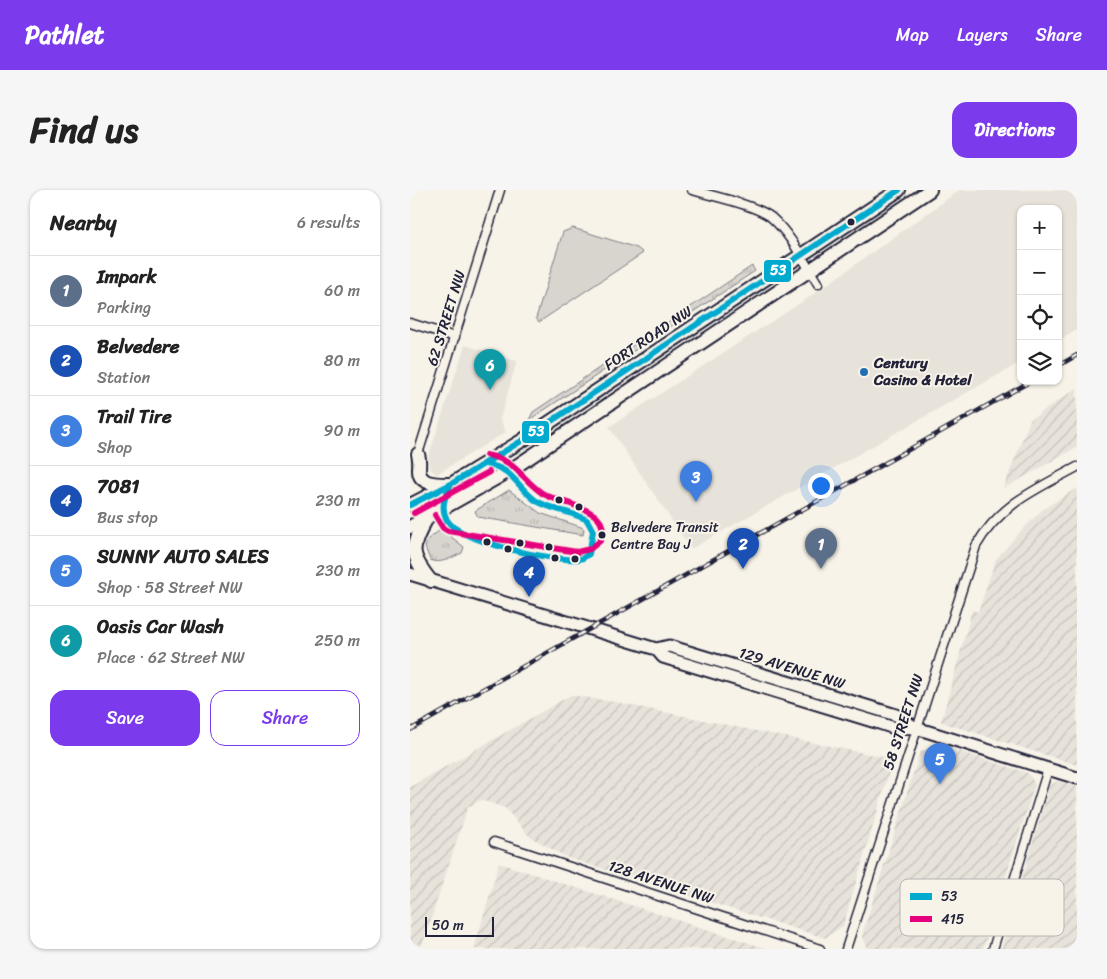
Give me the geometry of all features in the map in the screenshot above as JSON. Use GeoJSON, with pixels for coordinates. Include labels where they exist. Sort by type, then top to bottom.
{"type":"FeatureCollection","features":[{"type":"Feature","properties":{"kind":"main road","name":"FORT ROAD NW"},"geometry":{"type":"LineString","coordinates":[[410,505],[451,484],[523,440],[898,190]]}},
{"type":"Feature","properties":{"kind":"main road"},"geometry":{"type":"LineString","coordinates":[[410,527],[509,471],[930,190]]}},
{"type":"Feature","properties":{"kind":"main road"},"geometry":{"type":"LineString","coordinates":[[418,454],[421,461],[419,472],[423,480],[431,483],[451,484]]}},
{"type":"Feature","properties":{"kind":"main road"},"geometry":{"type":"LineString","coordinates":[[410,470],[418,454]]}},
{"type":"Feature","properties":{"kind":"main road"},"geometry":{"type":"LineString","coordinates":[[427,519],[415,536],[413,548],[418,564],[431,580]]}},
{"type":"Feature","properties":{"kind":"street","name":"62 STREET NW"},"geometry":{"type":"LineString","coordinates":[[418,454],[500,190]]}},
{"type":"Feature","properties":{"kind":"street"},"geometry":{"type":"LineString","coordinates":[[692,190],[759,211],[771,217],[788,236],[818,284]]}},
{"type":"Feature","properties":{"kind":"street"},"geometry":{"type":"LineString","coordinates":[[410,323],[455,337]]}},
{"type":"Feature","properties":{"kind":"street","name":"58 STREET NW"},"geometry":{"type":"LineString","coordinates":[[846,949],[972,554],[986,530],[1002,512],[1016,501],[1077,467]]}},
{"type":"Feature","properties":{"kind":"street","name":"129 AVENUE NW"},"geometry":{"type":"LineString","coordinates":[[410,574],[656,649],[669,646],[896,715],[916,728],[1077,778]]}},
{"type":"Feature","properties":{"kind":"street"},"geometry":{"type":"LineString","coordinates":[[1014,879],[1048,769]]}},
{"type":"Feature","properties":{"kind":"street","name":"128 AVENUE NW"},"geometry":{"type":"LineString","coordinates":[[494,842],[820,949]]}},
{"type":"Feature","properties":{"kind":"street"},"geometry":{"type":"LineString","coordinates":[[993,949],[997,936]]}},
{"type":"Feature","properties":{"kind":"shaded area"},"geometry":{"type":"Polygon","coordinates":[[[960,190],[1077,190],[1077,330],[1062,339],[1062,205],[1017,205],[1017,364],[691,549],[609,427],[811,296],[960,190]]]}},
{"type":"Feature","properties":{"kind":"shaded area"},"geometry":{"type":"Polygon","coordinates":[[[465,345],[517,361],[500,419],[506,432],[437,474],[431,470],[428,458],[465,345]]]}},
{"type":"Feature","properties":{"kind":"shaded area"},"geometry":{"type":"Polygon","coordinates":[[[1077,388],[1077,447],[1003,489],[1030,420],[1077,388]]]}},
{"type":"Feature","properties":{"kind":"shaded area"},"geometry":{"type":"Polygon","coordinates":[[[1077,488],[1077,765],[941,722],[972,610],[978,612],[996,559],[1042,510],[1077,488]]]}},
{"type":"Feature","properties":{"kind":"shaded area"},"geometry":{"type":"Polygon","coordinates":[[[571,695],[615,702],[893,759],[843,926],[825,938],[568,858],[530,837],[505,808],[481,800],[468,807],[422,946],[410,942],[410,787],[571,695]]]}},
{"type":"Feature","properties":{"kind":"shaded area"},"geometry":{"type":"Polygon","coordinates":[[[939,745],[1028,773],[1035,784],[1005,879],[900,879],[900,936],[987,936],[983,949],[868,949],[862,935],[920,752],[939,745]]]}},
{"type":"Feature","properties":{"kind":"shaded area"},"geometry":{"type":"Polygon","coordinates":[[[1058,781],[1077,787],[1077,949],[1001,949],[1005,936],[1064,936],[1064,879],[1022,879],[1050,785],[1058,781]]]}},
{"type":"Feature","properties":{"kind":"shaded area"},"geometry":{"type":"Polygon","coordinates":[[[499,863],[768,949],[474,949],[499,863]]]}},
{"type":"Feature","properties":{"kind":"green space"},"geometry":{"type":"Polygon","coordinates":[[[573,228],[637,248],[643,253],[539,322],[536,318],[563,232],[573,228]]]}},
{"type":"Feature","properties":{"kind":"green space"},"geometry":{"type":"Polygon","coordinates":[[[752,266],[755,271],[529,420],[533,412],[752,266]]]}},
{"type":"Feature","properties":{"kind":"green space"},"geometry":{"type":"Polygon","coordinates":[[[509,490],[540,513],[581,527],[584,529],[583,535],[478,517],[475,511],[509,490]]]}},
{"type":"Feature","properties":{"kind":"green space"},"geometry":{"type":"Polygon","coordinates":[[[439,531],[445,532],[464,547],[462,553],[438,562],[430,560],[425,547],[428,539],[439,531]]]}},
{"type":"Feature","properties":{"kind":"railway"},"geometry":{"type":"LineString","coordinates":[[1062,364],[1077,355]]}},
{"type":"Feature","properties":{"kind":"railway"},"geometry":{"type":"LineString","coordinates":[[410,730],[1024,385]]}},
{"type":"Feature","properties":{"kind":"transit line","name":"53"},"geometry":{"type":"LineString","coordinates":[[410,505],[451,484],[523,440],[899,190]]}},
{"type":"Feature","properties":{"kind":"transit line","name":"415"},"geometry":{"type":"LineString","coordinates":[[435,515],[443,528],[448,531],[577,552],[590,549],[600,541],[603,530],[600,521],[593,514],[583,508],[549,497],[535,487],[512,465],[496,457],[486,455]]}},
{"type":"Feature","properties":{"kind":"transit line","name":"53"},"geometry":{"type":"LineString","coordinates":[[451,484],[444,502],[445,515],[455,528],[470,536],[488,543],[530,554],[567,559],[579,559],[589,554],[593,531],[587,520],[535,500],[508,473],[502,469],[485,464]]}},
{"type":"Feature","properties":{"kind":"transit line","name":"415"},"geometry":{"type":"LineString","coordinates":[[414,513],[489,472]]}},
{"type":"Feature","properties":{"kind":"place","name":"Century Casino & Hotel"},"geometry":{"type":"Point","coordinates":[864,372]}},
{"type":"Feature","properties":{"kind":"place","name":"Oasis Car Wash"},"geometry":{"type":"Point","coordinates":[490,390]}},
{"type":"Feature","properties":{"kind":"place","name":"Trail Tire"},"geometry":{"type":"Point","coordinates":[696,502]}},
{"type":"Feature","properties":{"kind":"place","name":"Belvedere Transit Centre Bay J"},"geometry":{"type":"Point","coordinates":[602,535]}},
{"type":"Feature","properties":{"kind":"place","name":"Belvedere"},"geometry":{"type":"Point","coordinates":[743,569]}},
{"type":"Feature","properties":{"kind":"place","name":"Impark"},"geometry":{"type":"Point","coordinates":[821,569]}},
{"type":"Feature","properties":{"kind":"place","name":"7081"},"geometry":{"type":"Point","coordinates":[529,597]}},
{"type":"Feature","properties":{"kind":"place","name":"SUNNY AUTO SALES"},"geometry":{"type":"Point","coordinates":[940,784]}}]}
